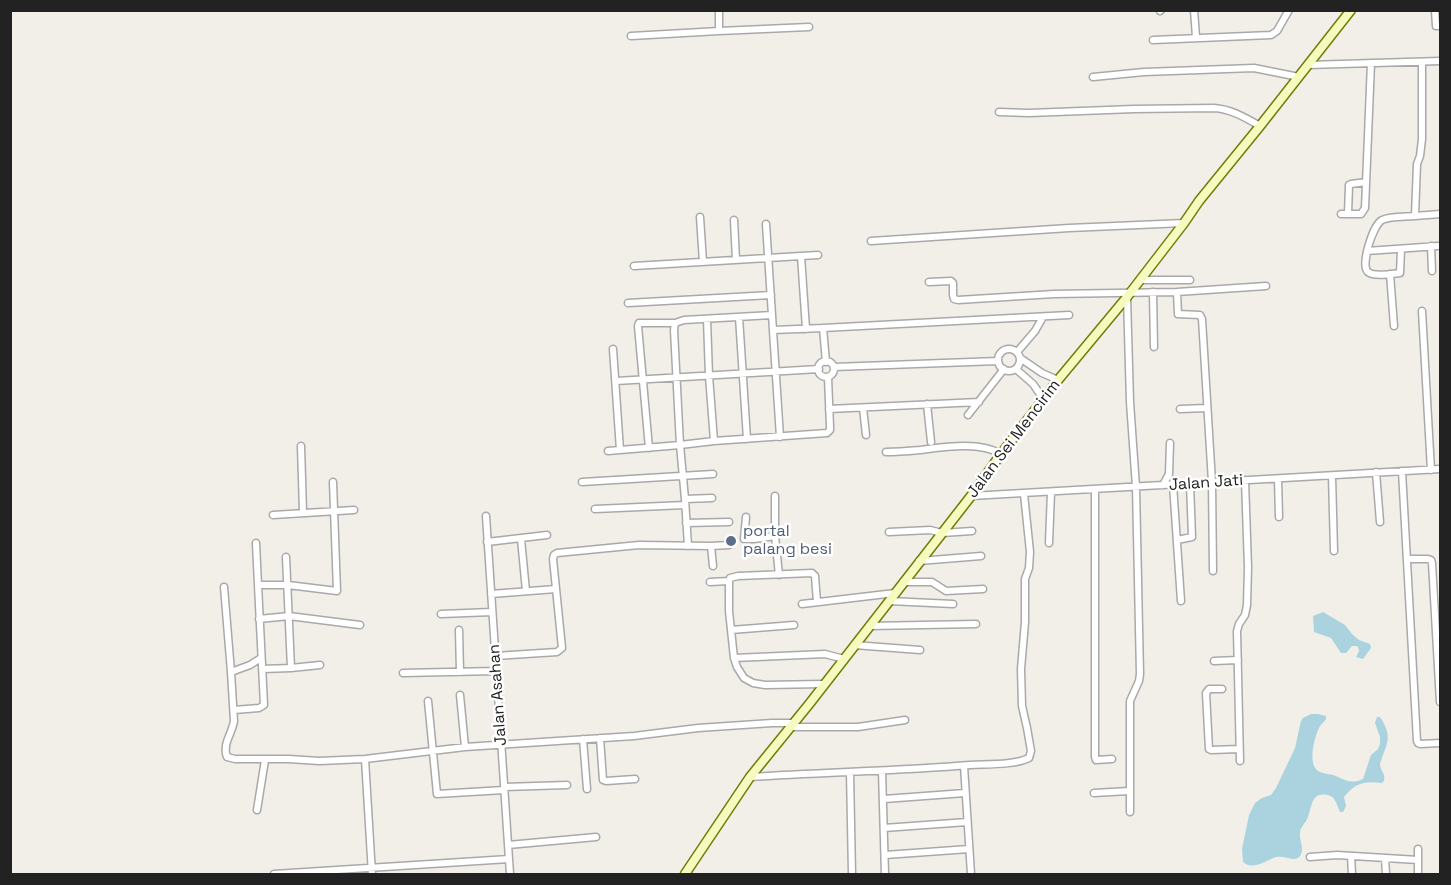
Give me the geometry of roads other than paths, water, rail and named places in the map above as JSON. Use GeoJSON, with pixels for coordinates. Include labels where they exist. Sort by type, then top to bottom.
{"type":"FeatureCollection","features":[{"type":"Feature","properties":{"kind":"street"},"geometry":{"type":"LineString","coordinates":[[719,10],[719,31]]}},
{"type":"Feature","properties":{"kind":"street"},"geometry":{"type":"LineString","coordinates":[[1194,10],[1196,37]]}},
{"type":"Feature","properties":{"kind":"street"},"geometry":{"type":"LineString","coordinates":[[1153,40],[1271,34],[1277,31],[1289,10]]}},
{"type":"Feature","properties":{"kind":"street","name":"Jalan Sei Mencirim"},"geometry":{"type":"LineString","coordinates":[[685,874],[750,777],[971,496],[1058,380],[1129,295],[1199,201],[1351,10]]}},
{"type":"Feature","properties":{"kind":"street"},"geometry":{"type":"LineString","coordinates":[[1435,10],[1436,27],[1440,26]]}},
{"type":"Feature","properties":{"kind":"street"},"geometry":{"type":"LineString","coordinates":[[632,36],[808,27]]}},
{"type":"Feature","properties":{"kind":"street"},"geometry":{"type":"LineString","coordinates":[[1308,65],[1440,61]]}},
{"type":"Feature","properties":{"kind":"street"},"geometry":{"type":"LineString","coordinates":[[1415,212],[1417,164],[1422,139],[1422,62]]}},
{"type":"Feature","properties":{"kind":"street"},"geometry":{"type":"LineString","coordinates":[[1366,182],[1349,185],[1345,214],[1361,214],[1365,208],[1371,63]]}},
{"type":"Feature","properties":{"kind":"street"},"geometry":{"type":"LineString","coordinates":[[1093,77],[1144,72],[1254,68],[1299,76]]}},
{"type":"Feature","properties":{"kind":"street"},"geometry":{"type":"LineString","coordinates":[[999,112],[1223,108],[1260,126]]}},
{"type":"Feature","properties":{"kind":"street"},"geometry":{"type":"LineString","coordinates":[[1401,249],[1400,273],[1370,273],[1366,270],[1367,251],[1379,222],[1415,212],[1440,214]]}},
{"type":"Feature","properties":{"kind":"street"},"geometry":{"type":"LineString","coordinates":[[700,217],[703,262]]}},
{"type":"Feature","properties":{"kind":"street"},"geometry":{"type":"LineString","coordinates":[[734,220],[736,260]]}},
{"type":"Feature","properties":{"kind":"street"},"geometry":{"type":"LineString","coordinates":[[871,241],[1184,223]]}},
{"type":"Feature","properties":{"kind":"street"},"geometry":{"type":"LineString","coordinates":[[766,224],[780,437]]}},
{"type":"Feature","properties":{"kind":"street"},"geometry":{"type":"LineString","coordinates":[[1367,251],[1435,246],[1432,271]]}},
{"type":"Feature","properties":{"kind":"street"},"geometry":{"type":"LineString","coordinates":[[634,267],[818,255]]}},
{"type":"Feature","properties":{"kind":"street"},"geometry":{"type":"LineString","coordinates":[[801,256],[806,329]]}},
{"type":"Feature","properties":{"kind":"street"},"geometry":{"type":"LineString","coordinates":[[1390,274],[1394,326]]}},
{"type":"Feature","properties":{"kind":"street"},"geometry":{"type":"LineString","coordinates":[[929,282],[951,280],[954,299],[958,300],[1054,294],[1129,295],[1153,291],[1177,292],[1266,286]]}},
{"type":"Feature","properties":{"kind":"street"},"geometry":{"type":"LineString","coordinates":[[1140,280],[1190,280]]}},
{"type":"Feature","properties":{"kind":"street"},"geometry":{"type":"LineString","coordinates":[[1153,291],[1154,347]]}},
{"type":"Feature","properties":{"kind":"street"},"geometry":{"type":"LineString","coordinates":[[1177,292],[1178,314],[1200,315],[1202,319],[1212,482],[1213,571]]}},
{"type":"Feature","properties":{"kind":"street"},"geometry":{"type":"LineString","coordinates":[[628,303],[771,295]]}},
{"type":"Feature","properties":{"kind":"street"},"geometry":{"type":"LineString","coordinates":[[1129,295],[1130,402],[1136,487],[1140,674],[1130,701],[1130,812]]}},
{"type":"Feature","properties":{"kind":"street"},"geometry":{"type":"LineString","coordinates":[[1422,311],[1431,470]]}},
{"type":"Feature","properties":{"kind":"street"},"geometry":{"type":"LineString","coordinates":[[649,448],[638,324],[640,322],[675,324],[684,320],[772,315]]}},
{"type":"Feature","properties":{"kind":"street"},"geometry":{"type":"LineString","coordinates":[[773,330],[1069,315]]}},
{"type":"Feature","properties":{"kind":"street"},"geometry":{"type":"LineString","coordinates":[[739,317],[747,439]]}},
{"type":"Feature","properties":{"kind":"street"},"geometry":{"type":"LineString","coordinates":[[1043,317],[1019,355],[1019,365],[1016,369],[1011,371],[1004,369],[998,361],[1000,354],[1006,349],[1014,350],[1019,355],[1042,373],[1058,380]]}},
{"type":"Feature","properties":{"kind":"street"},"geometry":{"type":"LineString","coordinates":[[707,319],[714,441]]}},
{"type":"Feature","properties":{"kind":"street"},"geometry":{"type":"LineString","coordinates":[[675,324],[676,378],[688,546]]}},
{"type":"Feature","properties":{"kind":"street"},"geometry":{"type":"LineString","coordinates":[[823,328],[826,362]]}},
{"type":"Feature","properties":{"kind":"street"},"geometry":{"type":"LineString","coordinates":[[613,349],[620,450]]}},
{"type":"Feature","properties":{"kind":"street"},"geometry":{"type":"LineString","coordinates":[[834,367],[834,372],[828,376],[821,375],[819,369],[821,364],[826,362],[831,363],[834,367],[998,361]]}},
{"type":"Feature","properties":{"kind":"street"},"geometry":{"type":"LineString","coordinates":[[616,381],[819,369]]}},
{"type":"Feature","properties":{"kind":"street"},"geometry":{"type":"LineString","coordinates":[[968,415],[1004,369]]}},
{"type":"Feature","properties":{"kind":"street"},"geometry":{"type":"LineString","coordinates":[[1016,369],[1033,384],[1044,400]]}},
{"type":"Feature","properties":{"kind":"street"},"geometry":{"type":"LineString","coordinates":[[1033,384],[1042,373]]}},
{"type":"Feature","properties":{"kind":"street"},"geometry":{"type":"LineString","coordinates":[[608,451],[827,433],[830,430],[828,376]]}},
{"type":"Feature","properties":{"kind":"street"},"geometry":{"type":"LineString","coordinates":[[830,409],[979,402]]}},
{"type":"Feature","properties":{"kind":"street"},"geometry":{"type":"LineString","coordinates":[[927,404],[931,442]]}},
{"type":"Feature","properties":{"kind":"street"},"geometry":{"type":"LineString","coordinates":[[863,408],[866,435]]}},
{"type":"Feature","properties":{"kind":"street"},"geometry":{"type":"LineString","coordinates":[[1180,409],[1208,408]]}},
{"type":"Feature","properties":{"kind":"street"},"geometry":{"type":"LineString","coordinates":[[1163,486],[1169,474],[1170,443]]}},
{"type":"Feature","properties":{"kind":"street"},"geometry":{"type":"LineString","coordinates":[[301,446],[303,512]]}},
{"type":"Feature","properties":{"kind":"street"},"geometry":{"type":"LineString","coordinates":[[886,453],[932,448],[974,447],[987,448],[1001,454]]}},
{"type":"Feature","properties":{"kind":"street","name":"Jalan Jati"},"geometry":{"type":"LineString","coordinates":[[971,496],[1440,469]]}},
{"type":"Feature","properties":{"kind":"street"},"geometry":{"type":"LineString","coordinates":[[1402,471],[1417,741],[1420,744],[1440,743]]}},
{"type":"Feature","properties":{"kind":"street"},"geometry":{"type":"LineString","coordinates":[[1376,472],[1380,522]]}},
{"type":"Feature","properties":{"kind":"street"},"geometry":{"type":"LineString","coordinates":[[582,482],[713,474]]}},
{"type":"Feature","properties":{"kind":"street"},"geometry":{"type":"LineString","coordinates":[[1332,476],[1334,551]]}},
{"type":"Feature","properties":{"kind":"street"},"geometry":{"type":"LineString","coordinates":[[1278,479],[1279,517]]}},
{"type":"Feature","properties":{"kind":"street"},"geometry":{"type":"LineString","coordinates":[[1240,761],[1237,632],[1247,605],[1245,480]]}},
{"type":"Feature","properties":{"kind":"street"},"geometry":{"type":"LineString","coordinates":[[258,585],[288,585],[338,591],[333,482]]}},
{"type":"Feature","properties":{"kind":"street"},"geometry":{"type":"LineString","coordinates":[[1177,540],[1192,537],[1190,484]]}},
{"type":"Feature","properties":{"kind":"street"},"geometry":{"type":"LineString","coordinates":[[1173,485],[1180,601]]}},
{"type":"Feature","properties":{"kind":"street"},"geometry":{"type":"LineString","coordinates":[[1095,489],[1095,757],[1096,760],[1112,759]]}},
{"type":"Feature","properties":{"kind":"street"},"geometry":{"type":"LineString","coordinates":[[1049,543],[1051,492]]}},
{"type":"Feature","properties":{"kind":"street"},"geometry":{"type":"LineString","coordinates":[[750,777],[964,766],[1026,760],[1030,755],[1022,706],[1022,669],[1025,579],[1029,568],[1030,552],[1024,494]]}},
{"type":"Feature","properties":{"kind":"street"},"geometry":{"type":"LineString","coordinates":[[775,496],[775,536],[779,575]]}},
{"type":"Feature","properties":{"kind":"street"},"geometry":{"type":"LineString","coordinates":[[595,509],[712,498]]}},
{"type":"Feature","properties":{"kind":"street"},"geometry":{"type":"LineString","coordinates":[[273,515],[354,510]]}},
{"type":"Feature","properties":{"kind":"street","name":"Jalan Asahan"},"geometry":{"type":"LineString","coordinates":[[486,516],[510,874]]}},
{"type":"Feature","properties":{"kind":"street"},"geometry":{"type":"LineString","coordinates":[[746,517],[744,539],[775,536]]}},
{"type":"Feature","properties":{"kind":"street"},"geometry":{"type":"LineString","coordinates":[[686,523],[729,522]]}},
{"type":"Feature","properties":{"kind":"street"},"geometry":{"type":"LineString","coordinates":[[888,532],[972,531]]}},
{"type":"Feature","properties":{"kind":"street"},"geometry":{"type":"LineString","coordinates":[[487,542],[547,535]]}},
{"type":"Feature","properties":{"kind":"street"},"geometry":{"type":"LineString","coordinates":[[521,539],[526,591]]}},
{"type":"Feature","properties":{"kind":"street"},"geometry":{"type":"LineString","coordinates":[[234,710],[264,706],[256,543]]}},
{"type":"Feature","properties":{"kind":"street"},"geometry":{"type":"LineString","coordinates":[[495,656],[560,650],[562,644],[553,559],[557,553],[639,545],[729,545]]}},
{"type":"Feature","properties":{"kind":"street"},"geometry":{"type":"LineString","coordinates":[[711,546],[713,566]]}},
{"type":"Feature","properties":{"kind":"street"},"geometry":{"type":"LineString","coordinates":[[919,561],[981,556]]}},
{"type":"Feature","properties":{"kind":"street"},"geometry":{"type":"LineString","coordinates":[[286,557],[291,668]]}},
{"type":"Feature","properties":{"kind":"street"},"geometry":{"type":"LineString","coordinates":[[1407,559],[1431,560],[1432,563],[1440,702]]}},
{"type":"Feature","properties":{"kind":"street"},"geometry":{"type":"LineString","coordinates":[[710,582],[729,581],[730,578],[738,576],[814,574],[817,602]]}},
{"type":"Feature","properties":{"kind":"street"},"geometry":{"type":"LineString","coordinates":[[729,581],[729,611],[734,658],[741,675],[753,683],[824,684]]}},
{"type":"Feature","properties":{"kind":"street"},"geometry":{"type":"LineString","coordinates":[[903,582],[932,582],[946,591],[983,589]]}},
{"type":"Feature","properties":{"kind":"street"},"geometry":{"type":"LineString","coordinates":[[224,587],[234,710],[233,725],[228,734],[225,749],[227,757],[235,759],[319,761],[365,759],[465,747],[600,738],[707,727],[771,723],[858,727],[905,720]]}},
{"type":"Feature","properties":{"kind":"street"},"geometry":{"type":"LineString","coordinates":[[490,594],[556,589]]}},
{"type":"Feature","properties":{"kind":"street"},"geometry":{"type":"LineString","coordinates":[[802,604],[895,593]]}},
{"type":"Feature","properties":{"kind":"street"},"geometry":{"type":"LineString","coordinates":[[889,601],[953,604]]}},
{"type":"Feature","properties":{"kind":"street"},"geometry":{"type":"LineString","coordinates":[[441,614],[492,612]]}},
{"type":"Feature","properties":{"kind":"street"},"geometry":{"type":"LineString","coordinates":[[259,619],[289,616],[360,625]]}},
{"type":"Feature","properties":{"kind":"street"},"geometry":{"type":"LineString","coordinates":[[869,627],[975,624]]}},
{"type":"Feature","properties":{"kind":"street"},"geometry":{"type":"LineString","coordinates":[[731,630],[794,625]]}},
{"type":"Feature","properties":{"kind":"street"},"geometry":{"type":"LineString","coordinates":[[459,630],[460,672]]}},
{"type":"Feature","properties":{"kind":"street"},"geometry":{"type":"LineString","coordinates":[[855,645],[920,650]]}},
{"type":"Feature","properties":{"kind":"street"},"geometry":{"type":"LineString","coordinates":[[734,658],[825,654],[844,659]]}},
{"type":"Feature","properties":{"kind":"street"},"geometry":{"type":"LineString","coordinates":[[231,672],[261,658]]}},
{"type":"Feature","properties":{"kind":"street"},"geometry":{"type":"LineString","coordinates":[[1214,661],[1238,660]]}},
{"type":"Feature","properties":{"kind":"street"},"geometry":{"type":"LineString","coordinates":[[262,669],[320,665]]}},
{"type":"Feature","properties":{"kind":"street"},"geometry":{"type":"LineString","coordinates":[[404,673],[496,671]]}},
{"type":"Feature","properties":{"kind":"street"},"geometry":{"type":"LineString","coordinates":[[1222,689],[1209,690],[1206,693],[1209,749],[1239,749]]}},
{"type":"Feature","properties":{"kind":"street"},"geometry":{"type":"LineString","coordinates":[[460,695],[465,747]]}},
{"type":"Feature","properties":{"kind":"street"},"geometry":{"type":"LineString","coordinates":[[428,701],[437,795],[567,784]]}},
{"type":"Feature","properties":{"kind":"street"},"geometry":{"type":"LineString","coordinates":[[600,738],[603,780],[636,779]]}},
{"type":"Feature","properties":{"kind":"street"},"geometry":{"type":"LineString","coordinates":[[583,739],[587,789]]}},
{"type":"Feature","properties":{"kind":"street"},"geometry":{"type":"LineString","coordinates":[[257,810],[265,759]]}},
{"type":"Feature","properties":{"kind":"street"},"geometry":{"type":"LineString","coordinates":[[365,759],[371,871]]}},
{"type":"Feature","properties":{"kind":"street"},"geometry":{"type":"LineString","coordinates":[[964,766],[971,874]]}},
{"type":"Feature","properties":{"kind":"street"},"geometry":{"type":"LineString","coordinates":[[882,771],[885,874]]}},
{"type":"Feature","properties":{"kind":"street"},"geometry":{"type":"LineString","coordinates":[[850,772],[852,874]]}},
{"type":"Feature","properties":{"kind":"street"},"geometry":{"type":"LineString","coordinates":[[1094,793],[1129,791]]}},
{"type":"Feature","properties":{"kind":"street"},"geometry":{"type":"LineString","coordinates":[[884,799],[965,794]]}},
{"type":"Feature","properties":{"kind":"street"},"geometry":{"type":"LineString","coordinates":[[884,828],[967,822]]}},
{"type":"Feature","properties":{"kind":"street"},"geometry":{"type":"LineString","coordinates":[[508,844],[596,837]]}},
{"type":"Feature","properties":{"kind":"street"},"geometry":{"type":"LineString","coordinates":[[885,855],[969,849]]}},
{"type":"Feature","properties":{"kind":"street"},"geometry":{"type":"LineString","coordinates":[[1418,849],[1418,874]]}},
{"type":"Feature","properties":{"kind":"street"},"geometry":{"type":"LineString","coordinates":[[1310,857],[1337,855],[1418,860]]}},
{"type":"Feature","properties":{"kind":"street"},"geometry":{"type":"LineString","coordinates":[[1351,856],[1352,874]]}},
{"type":"Feature","properties":{"kind":"street"},"geometry":{"type":"LineString","coordinates":[[274,874],[371,871],[509,858]]}},
{"type":"Feature","properties":{"kind":"street"},"geometry":{"type":"LineString","coordinates":[[1385,858],[1386,874]]}},
{"type":"Feature","properties":{"kind":"water"},"geometry":{"type":"Polygon","coordinates":[[[1323,612],[1345,625],[1359,640],[1370,644],[1371,648],[1363,659],[1356,657],[1358,647],[1352,646],[1346,653],[1341,653],[1331,638],[1314,632],[1313,616],[1323,612]]]}},
{"type":"Feature","properties":{"kind":"water"},"geometry":{"type":"Polygon","coordinates":[[[1311,714],[1326,716],[1314,742],[1312,756],[1315,767],[1320,772],[1353,782],[1363,779],[1371,755],[1378,749],[1380,737],[1375,723],[1377,717],[1380,717],[1388,736],[1380,764],[1384,781],[1361,784],[1353,788],[1344,797],[1346,806],[1343,812],[1340,812],[1331,796],[1322,795],[1315,798],[1300,831],[1302,851],[1298,858],[1278,857],[1256,865],[1246,864],[1243,862],[1242,849],[1249,815],[1255,803],[1271,795],[1276,788],[1295,748],[1301,721],[1311,714]]]}},
{"type":"Feature","properties":{"kind":"place","name":"portal palang besi"},"geometry":{"type":"Point","coordinates":[731,541]}}]}
